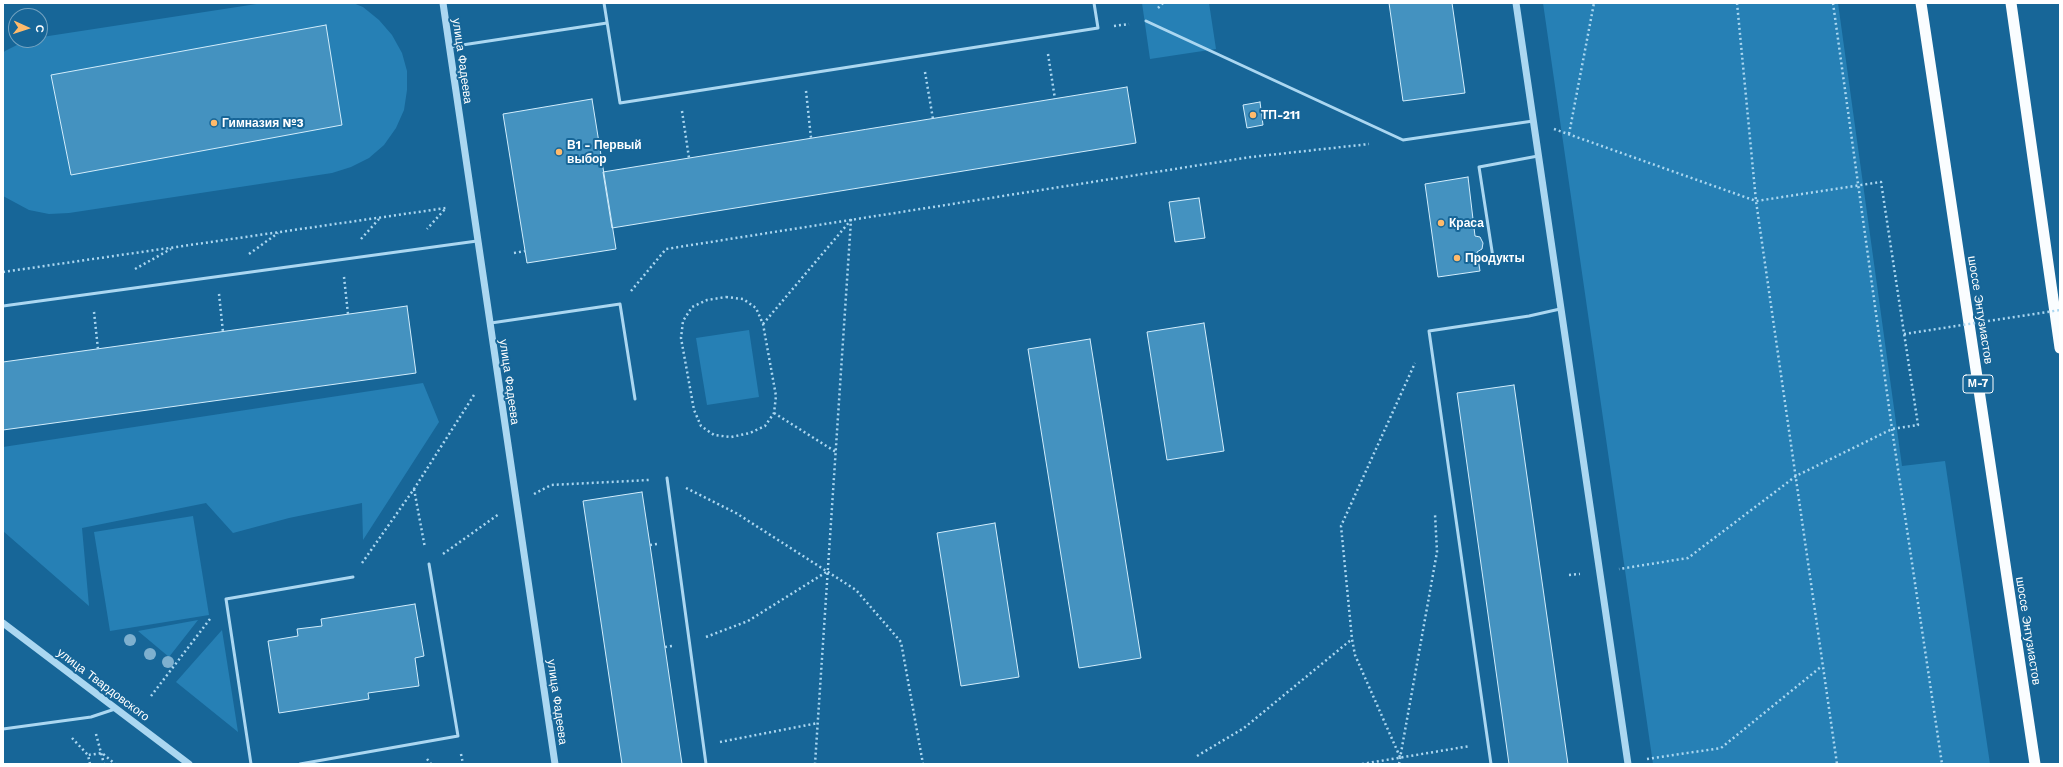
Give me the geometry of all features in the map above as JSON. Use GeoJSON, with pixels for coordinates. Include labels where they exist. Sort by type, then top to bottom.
{"type":"FeatureCollection","features":[{"type":"Feature","properties":{"kind":"highway","name":"шоссе Энтузиастов"},"geometry":{"type":"LineString","coordinates":[[1921,3],[2035,764]]}},
{"type":"Feature","properties":{"kind":"highway"},"geometry":{"type":"LineString","coordinates":[[2011,3],[2060,348]]}},
{"type":"Feature","properties":{"kind":"street","name":"улица Фадеева"},"geometry":{"type":"LineString","coordinates":[[442,3],[554,764]]}},
{"type":"Feature","properties":{"kind":"street"},"geometry":{"type":"LineString","coordinates":[[1516,3],[1628,763]]}},
{"type":"Feature","properties":{"kind":"street","name":"улица Твардовского"},"geometry":{"type":"LineString","coordinates":[[3,623],[115,709],[190,764]]}},
{"type":"Feature","properties":{"kind":"lane"},"geometry":{"type":"LineString","coordinates":[[604,3],[620,104],[1098,28],[1094,3]]}},
{"type":"Feature","properties":{"kind":"lane"},"geometry":{"type":"LineString","coordinates":[[1146,21],[1403,140],[1533,121]]}},
{"type":"Feature","properties":{"kind":"lane"},"geometry":{"type":"LineString","coordinates":[[449,48],[607,22]]}},
{"type":"Feature","properties":{"kind":"lane"},"geometry":{"type":"LineString","coordinates":[[1494,264],[1479,167],[1538,156]]}},
{"type":"Feature","properties":{"kind":"lane"},"geometry":{"type":"LineString","coordinates":[[3,306],[407,251],[477,240]]}},
{"type":"Feature","properties":{"kind":"lane"},"geometry":{"type":"LineString","coordinates":[[489,323],[620,304],[635,399]]}},
{"type":"Feature","properties":{"kind":"lane"},"geometry":{"type":"LineString","coordinates":[[1491,764],[1429,331],[1530,316],[1560,309]]}},
{"type":"Feature","properties":{"kind":"lane"},"geometry":{"type":"LineString","coordinates":[[667,478],[706,764]]}},
{"type":"Feature","properties":{"kind":"lane"},"geometry":{"type":"LineString","coordinates":[[300,764],[458,736],[429,564]]}},
{"type":"Feature","properties":{"kind":"lane"},"geometry":{"type":"LineString","coordinates":[[251,764],[226,599],[353,577]]}},
{"type":"Feature","properties":{"kind":"lane"},"geometry":{"type":"LineString","coordinates":[[3,729],[91,718],[115,709]]}},
{"type":"Feature","properties":{"kind":"path"},"geometry":{"type":"LineString","coordinates":[[1569,134],[1594,3]]}},
{"type":"Feature","properties":{"kind":"path"},"geometry":{"type":"LineString","coordinates":[[1738,3],[1756,201],[1837,764]]}},
{"type":"Feature","properties":{"kind":"path"},"geometry":{"type":"LineString","coordinates":[[1833,3],[1857,186],[1942,764]]}},
{"type":"Feature","properties":{"kind":"path"},"geometry":{"type":"LineString","coordinates":[[1098,28],[1146,21]]}},
{"type":"Feature","properties":{"kind":"path"},"geometry":{"type":"LineString","coordinates":[[1046,36],[1055,99]]}},
{"type":"Feature","properties":{"kind":"path"},"geometry":{"type":"LineString","coordinates":[[922,56],[933,119]]}},
{"type":"Feature","properties":{"kind":"path"},"geometry":{"type":"LineString","coordinates":[[804,75],[811,138]]}},
{"type":"Feature","properties":{"kind":"path"},"geometry":{"type":"LineString","coordinates":[[679,94],[689,158]]}},
{"type":"Feature","properties":{"kind":"path"},"geometry":{"type":"LineString","coordinates":[[1533,121],[1756,201],[1881,182],[1918,425],[1892,429],[1796,476],[1688,558],[1600,572],[1569,575]]}},
{"type":"Feature","properties":{"kind":"path"},"geometry":{"type":"LineString","coordinates":[[620,304],[666,249],[1251,157],[1403,140]]}},
{"type":"Feature","properties":{"kind":"path"},"geometry":{"type":"LineString","coordinates":[[3,272],[446,208],[407,251]]}},
{"type":"Feature","properties":{"kind":"path"},"geometry":{"type":"LineString","coordinates":[[763,324],[851,220]]}},
{"type":"Feature","properties":{"kind":"path"},"geometry":{"type":"LineString","coordinates":[[815,764],[851,220]]}},
{"type":"Feature","properties":{"kind":"path"},"geometry":{"type":"LineString","coordinates":[[514,253],[525,251]]}},
{"type":"Feature","properties":{"kind":"path"},"geometry":{"type":"LineString","coordinates":[[343,259],[348,314]]}},
{"type":"Feature","properties":{"kind":"path"},"geometry":{"type":"LineString","coordinates":[[218,276],[223,332]]}},
{"type":"Feature","properties":{"kind":"path"},"geometry":{"type":"LineString","coordinates":[[91,294],[98,349]]}},
{"type":"Feature","properties":{"kind":"path"},"geometry":{"type":"LineString","coordinates":[[726,297],[743,299],[756,308],[763,324],[776,396],[774,412],[765,426],[750,433],[731,436],[714,435],[701,426],[694,410],[681,338],[683,321],[692,307],[708,300],[726,297]]}},
{"type":"Feature","properties":{"kind":"path"},"geometry":{"type":"LineString","coordinates":[[1904,334],[2060,310]]}},
{"type":"Feature","properties":{"kind":"path"},"geometry":{"type":"LineString","coordinates":[[1400,757],[1355,656],[1340,526],[1429,331]]}},
{"type":"Feature","properties":{"kind":"path"},"geometry":{"type":"LineString","coordinates":[[353,577],[414,490],[474,395]]}},
{"type":"Feature","properties":{"kind":"path"},"geometry":{"type":"LineString","coordinates":[[774,412],[836,452]]}},
{"type":"Feature","properties":{"kind":"path"},"geometry":{"type":"LineString","coordinates":[[414,490],[429,564],[516,503],[551,485],[667,478],[736,513],[856,590],[901,642],[923,764]]}},
{"type":"Feature","properties":{"kind":"path"},"geometry":{"type":"LineString","coordinates":[[1399,764],[1437,552],[1435,513]]}},
{"type":"Feature","properties":{"kind":"path"},"geometry":{"type":"LineString","coordinates":[[690,643],[748,621],[828,571]]}},
{"type":"Feature","properties":{"kind":"path"},"geometry":{"type":"LineString","coordinates":[[150,696],[226,599]]}},
{"type":"Feature","properties":{"kind":"path"},"geometry":{"type":"LineString","coordinates":[[1197,756],[1244,728],[1352,639]]}},
{"type":"Feature","properties":{"kind":"path"},"geometry":{"type":"LineString","coordinates":[[1628,763],[1721,748],[1823,666]]}},
{"type":"Feature","properties":{"kind":"path"},"geometry":{"type":"LineString","coordinates":[[91,718],[104,764]]}},
{"type":"Feature","properties":{"kind":"path"},"geometry":{"type":"LineString","coordinates":[[704,745],[759,733],[818,723]]}},
{"type":"Feature","properties":{"kind":"path"},"geometry":{"type":"LineString","coordinates":[[1362,764],[1488,743]]}},
{"type":"Feature","properties":{"kind":"path"},"geometry":{"type":"LineString","coordinates":[[90,764],[88,755],[102,753],[115,764]]}},
{"type":"Feature","properties":{"kind":"shaded area","name":"Гимназия №3"},"geometry":{"type":"Polygon","coordinates":[[[263,3],[353,3],[363,7],[379,20],[392,35],[402,53],[407,71],[407,90],[404,110],[396,128],[384,145],[369,158],[351,167],[332,173],[69,213],[49,214],[29,210],[3,196],[3,53],[11,48],[48,48],[48,36],[263,3]]]}},
{"type":"Feature","properties":{"kind":"shaded area"},"geometry":{"type":"Polygon","coordinates":[[[1142,3],[1209,3],[1216,49],[1150,59],[1142,3]]]}},
{"type":"Feature","properties":{"kind":"shaded area"},"geometry":{"type":"Polygon","coordinates":[[[1543,3],[1838,3],[1902,466],[1945,461],[1990,764],[1653,764],[1543,3]]]}},
{"type":"Feature","properties":{"kind":"shaded area"},"geometry":{"type":"Polygon","coordinates":[[[749,330],[759,397],[707,405],[696,338],[749,330]]]}},
{"type":"Feature","properties":{"kind":"shaded area"},"geometry":{"type":"Polygon","coordinates":[[[423,383],[439,422],[363,540],[362,503],[289,518],[233,533],[206,503],[82,528],[89,606],[3,531],[3,447],[423,383]]]}},
{"type":"Feature","properties":{"kind":"shaded area"},"geometry":{"type":"Polygon","coordinates":[[[193,516],[209,615],[110,631],[94,532],[193,516]]]}},
{"type":"Feature","properties":{"kind":"shaded area"},"geometry":{"type":"Polygon","coordinates":[[[198,620],[169,657],[138,631],[198,620]]]}},
{"type":"Feature","properties":{"kind":"shaded area"},"geometry":{"type":"Polygon","coordinates":[[[222,630],[238,732],[176,682],[222,630]]]}},
{"type":"Feature","properties":{"kind":"building"},"geometry":{"type":"Polygon","coordinates":[[[1389,3],[1452,3],[1465,93],[1403,101],[1389,3]]]}},
{"type":"Feature","properties":{"kind":"building"},"geometry":{"type":"Polygon","coordinates":[[[326,25],[342,125],[71,175],[51,75],[326,25]]]}},
{"type":"Feature","properties":{"kind":"building"},"geometry":{"type":"Polygon","coordinates":[[[1127,87],[1136,143],[612,228],[603,172],[1127,87]]]}},
{"type":"Feature","properties":{"kind":"building"},"geometry":{"type":"Polygon","coordinates":[[[592,99],[616,249],[527,263],[503,114],[592,99]]]}},
{"type":"Feature","properties":{"kind":"building","name":"ТП-211"},"geometry":{"type":"Polygon","coordinates":[[[1260,102],[1263,125],[1247,128],[1243,105],[1260,102]]]}},
{"type":"Feature","properties":{"kind":"building"},"geometry":{"type":"Polygon","coordinates":[[[1468,177],[1475,236],[1480,237],[1483,243],[1482,249],[1477,252],[1480,271],[1438,277],[1425,184],[1468,177]]]}},
{"type":"Feature","properties":{"kind":"building"},"geometry":{"type":"Polygon","coordinates":[[[1199,198],[1205,238],[1175,242],[1169,202],[1199,198]]]}},
{"type":"Feature","properties":{"kind":"building"},"geometry":{"type":"Polygon","coordinates":[[[407,306],[416,373],[3,430],[3,362],[407,306]]]}},
{"type":"Feature","properties":{"kind":"building"},"geometry":{"type":"Polygon","coordinates":[[[1204,323],[1224,451],[1167,460],[1147,332],[1204,323]]]}},
{"type":"Feature","properties":{"kind":"building"},"geometry":{"type":"Polygon","coordinates":[[[1090,339],[1141,658],[1079,668],[1028,349],[1090,339]]]}},
{"type":"Feature","properties":{"kind":"building"},"geometry":{"type":"Polygon","coordinates":[[[1514,385],[1568,764],[1509,764],[1457,393],[1514,385]]]}},
{"type":"Feature","properties":{"kind":"building"},"geometry":{"type":"Polygon","coordinates":[[[642,492],[682,764],[622,764],[583,501],[642,492]]]}},
{"type":"Feature","properties":{"kind":"building"},"geometry":{"type":"Polygon","coordinates":[[[995,523],[1019,677],[961,686],[937,533],[995,523]]]}},
{"type":"Feature","properties":{"kind":"building"},"geometry":{"type":"Polygon","coordinates":[[[415,604],[424,656],[415,658],[419,686],[368,693],[369,699],[279,713],[268,641],[298,636],[297,629],[322,626],[321,619],[415,604]]]}},
{"type":"Feature","properties":{"kind":"place","name":"ТП-211"},"geometry":{"type":"Point","coordinates":[1253,115]}},
{"type":"Feature","properties":{"kind":"place","name":"Гимназия №3"},"geometry":{"type":"Point","coordinates":[214,123]}},
{"type":"Feature","properties":{"kind":"place","name":"В1 - Первый выбор"},"geometry":{"type":"Point","coordinates":[559,152]}},
{"type":"Feature","properties":{"kind":"place","name":"Краса"},"geometry":{"type":"Point","coordinates":[1441,223]}},
{"type":"Feature","properties":{"kind":"place","name":"Продукты"},"geometry":{"type":"Point","coordinates":[1457,258]}}]}
